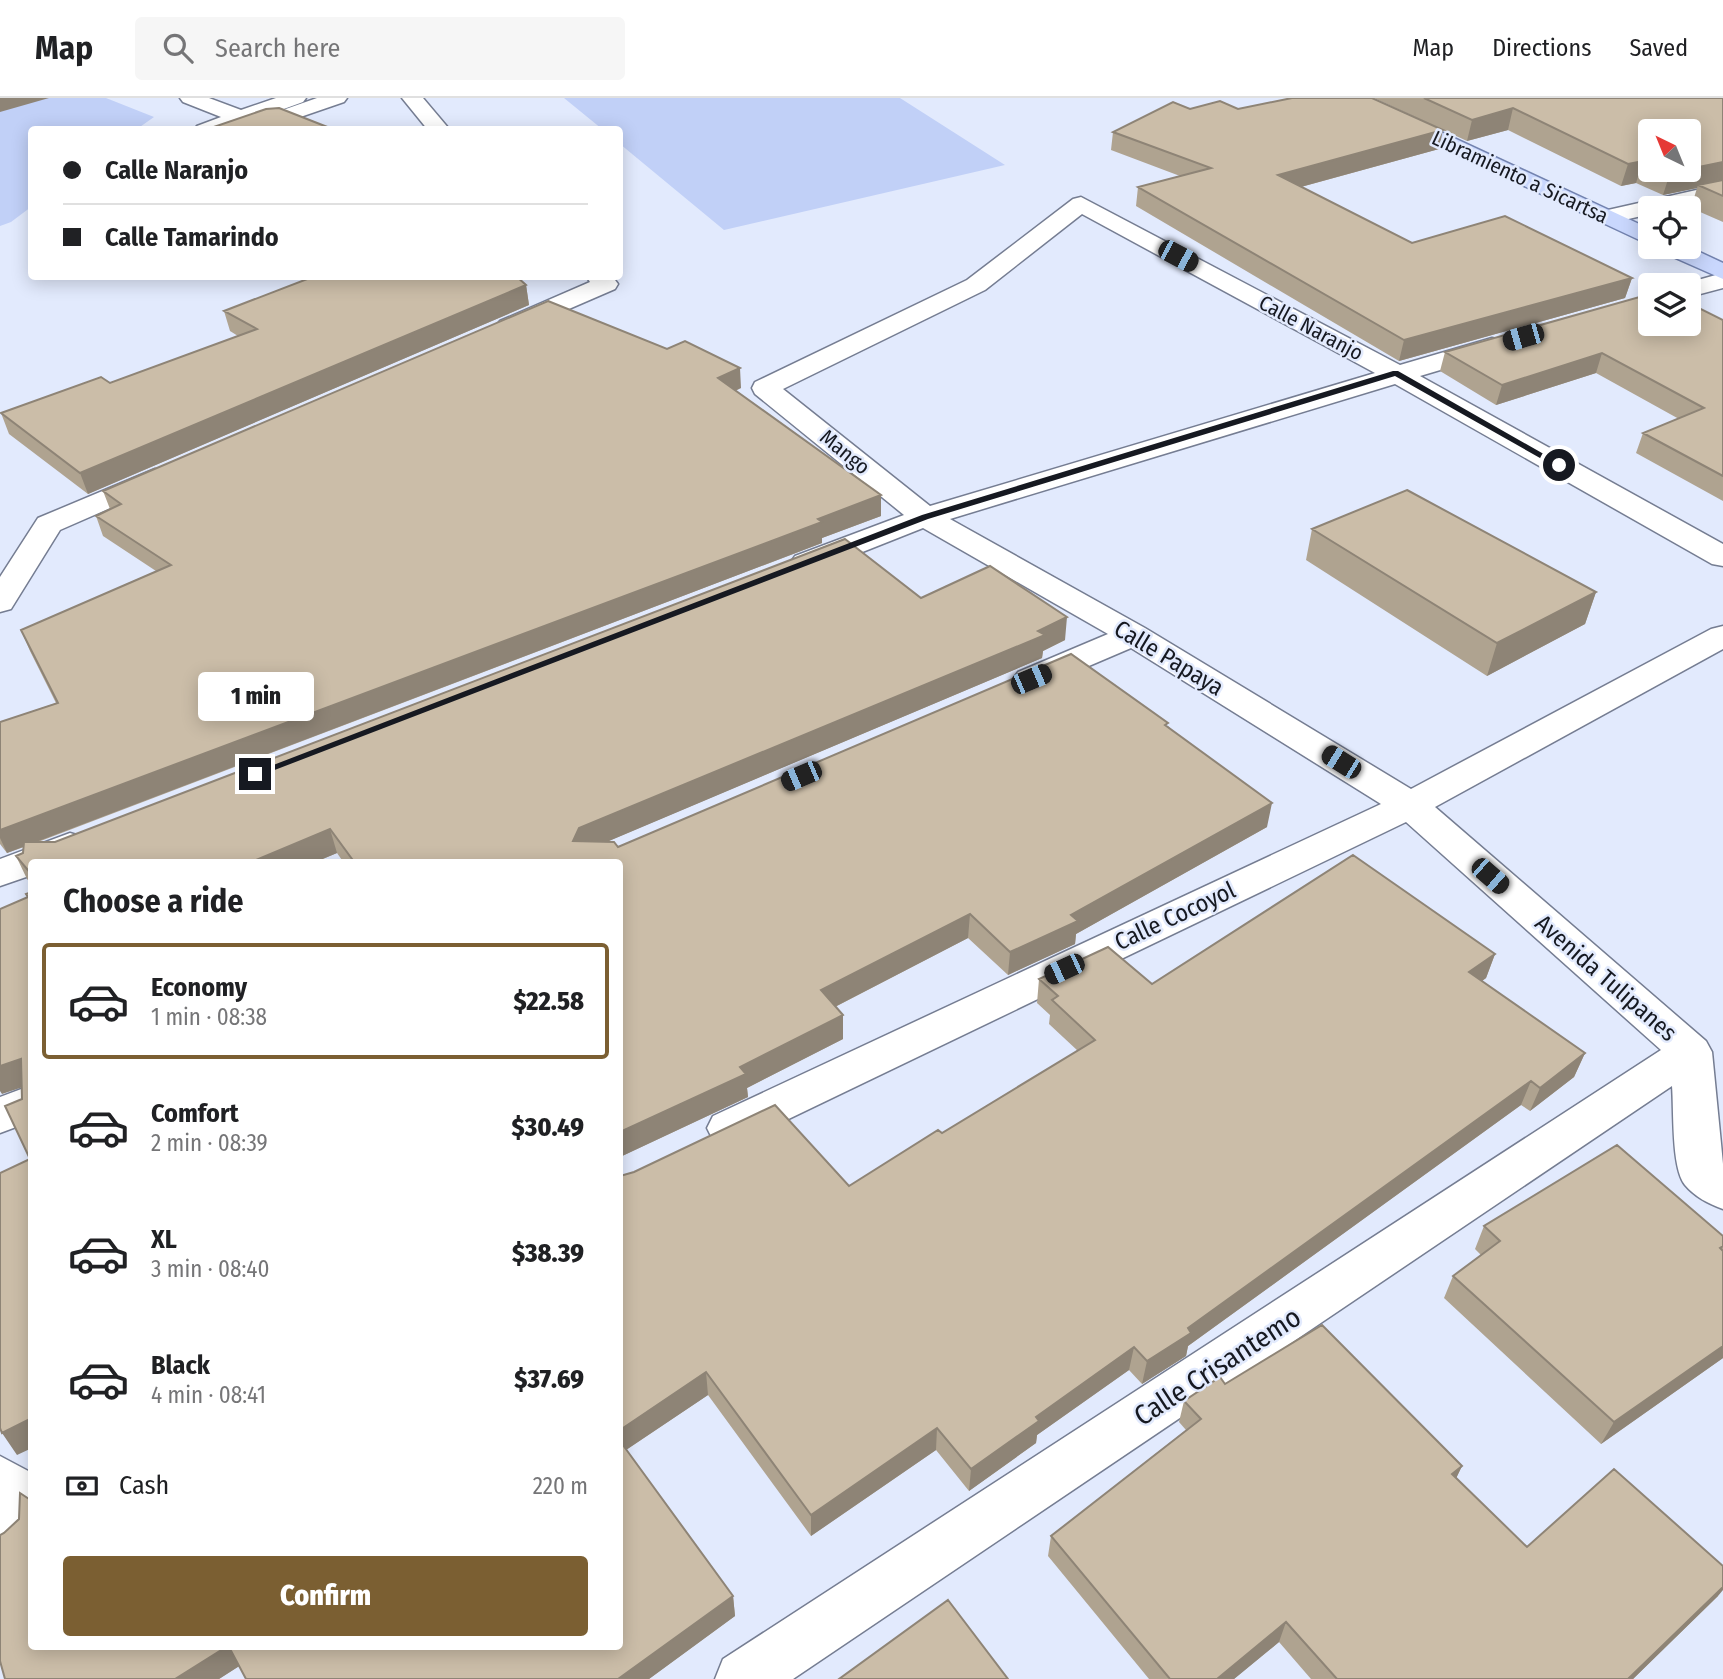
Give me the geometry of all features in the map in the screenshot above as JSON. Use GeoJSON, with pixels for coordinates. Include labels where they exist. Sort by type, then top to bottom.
{"type":"FeatureCollection","features":[{"type":"Feature","properties":{"kind":"main road","name":"Libramiento a Sicartsa"},"geometry":{"type":"LineString","coordinates":[[1352,98],[1638,232]]}},
{"type":"Feature","properties":{"kind":"main road"},"geometry":{"type":"LineString","coordinates":[[1695,259],[1723,272]]}},
{"type":"Feature","properties":{"kind":"street"},"geometry":{"type":"LineString","coordinates":[[190,98],[242,123],[337,98]]}},
{"type":"Feature","properties":{"kind":"street"},"geometry":{"type":"LineString","coordinates":[[242,123],[296,98]]}},
{"type":"Feature","properties":{"kind":"street"},"geometry":{"type":"LineString","coordinates":[[412,98],[436,126]]}},
{"type":"Feature","properties":{"kind":"street"},"geometry":{"type":"LineString","coordinates":[[1607,218],[1723,191]]}},
{"type":"Feature","properties":{"kind":"street","name":"Calle Naranjo"},"geometry":{"type":"LineString","coordinates":[[765,388],[976,285],[1081,204],[1395,373],[1723,556]]}},
{"type":"Feature","properties":{"kind":"street"},"geometry":{"type":"LineString","coordinates":[[480,338],[606,284],[602,280]]}},
{"type":"Feature","properties":{"kind":"street"},"geometry":{"type":"LineString","coordinates":[[1701,286],[1723,280]]}},
{"type":"Feature","properties":{"kind":"street"},"geometry":{"type":"LineString","coordinates":[[783,572],[925,517],[1395,373],[1516,339]]}},
{"type":"Feature","properties":{"kind":"street","name":"Mango"},"geometry":{"type":"LineString","coordinates":[[765,388],[925,517]]}},
{"type":"Feature","properties":{"kind":"street"},"geometry":{"type":"LineString","coordinates":[[0,602],[49,524],[176,469]]}},
{"type":"Feature","properties":{"kind":"street","name":"Calle Papaya"},"geometry":{"type":"LineString","coordinates":[[925,517],[1133,635],[1410,805]]}},
{"type":"Feature","properties":{"kind":"street"},"geometry":{"type":"LineString","coordinates":[[1005,690],[1133,635]]}},
{"type":"Feature","properties":{"kind":"street","name":"Calle Cocoyol"},"geometry":{"type":"LineString","coordinates":[[695,1144],[1410,805],[1723,636]]}},
{"type":"Feature","properties":{"kind":"street","name":"Avenida Tulipanes"},"geometry":{"type":"LineString","coordinates":[[1410,805],[1691,1052],[1701,1172],[1723,1190]]}},
{"type":"Feature","properties":{"kind":"street"},"geometry":{"type":"LineString","coordinates":[[36,859],[102,833]]}},
{"type":"Feature","properties":{"kind":"street"},"geometry":{"type":"LineString","coordinates":[[0,873],[28,862]]}},
{"type":"Feature","properties":{"kind":"street","name":"Calle Crisantemo"},"geometry":{"type":"LineString","coordinates":[[743,1679],[1691,1052]]}},
{"type":"Feature","properties":{"kind":"street"},"geometry":{"type":"LineString","coordinates":[[0,1116],[28,1104]]}},
{"type":"Feature","properties":{"kind":"shaded area"},"geometry":{"type":"Polygon","coordinates":[[[0,98],[106,98],[154,117],[141,126],[28,126],[28,209],[11,222],[0,226],[0,98]]]}},
{"type":"Feature","properties":{"kind":"shaded area"},"geometry":{"type":"Polygon","coordinates":[[[564,98],[900,98],[1005,165],[724,230],[623,146],[623,126],[598,126],[564,98]]]}},
{"type":"Feature","properties":{"kind":"building"},"geometry":{"type":"Polygon","coordinates":[[[1292,98],[1372,98],[1443,130],[1278,175],[1412,243],[1505,216],[1632,278],[1404,340],[1138,187],[1211,168],[1113,132],[1173,102],[1190,109],[1220,101],[1238,109],[1292,98]]]}},
{"type":"Feature","properties":{"kind":"building"},"geometry":{"type":"Polygon","coordinates":[[[1424,98],[1723,98],[1723,162],[1701,167],[1701,119],[1638,119],[1638,162],[1628,164],[1513,108],[1472,120],[1424,98]]]}},
{"type":"Feature","properties":{"kind":"building"},"geometry":{"type":"Polygon","coordinates":[[[279,108],[325,126],[217,126],[266,109],[279,108]]]}},
{"type":"Feature","properties":{"kind":"building"},"geometry":{"type":"Polygon","coordinates":[[[1723,180],[1723,196],[1698,185],[1723,180]]]}},
{"type":"Feature","properties":{"kind":"building"},"geometry":{"type":"Polygon","coordinates":[[[305,280],[520,280],[526,285],[80,473],[1,413],[101,377],[110,383],[257,329],[224,311],[305,280]]]}},
{"type":"Feature","properties":{"kind":"building"},"geometry":{"type":"Polygon","coordinates":[[[1638,297],[1638,336],[1701,336],[1701,309],[1723,320],[1723,476],[1643,433],[1704,408],[1602,353],[1502,385],[1445,352],[1638,297]]]}},
{"type":"Feature","properties":{"kind":"building"},"geometry":{"type":"Polygon","coordinates":[[[548,301],[667,349],[685,341],[740,368],[718,378],[881,495],[818,519],[822,522],[0,830],[0,722],[58,703],[21,630],[171,565],[96,516],[121,504],[103,491],[548,301]]]}},
{"type":"Feature","properties":{"kind":"building"},"geometry":{"type":"Polygon","coordinates":[[[1407,490],[1596,592],[1497,643],[1312,529],[1407,490]]]}},
{"type":"Feature","properties":{"kind":"building"},"geometry":{"type":"Polygon","coordinates":[[[845,539],[921,598],[990,566],[1067,617],[1038,631],[1045,635],[579,828],[573,841],[614,842],[618,847],[1071,654],[1168,723],[1165,725],[1272,803],[1071,915],[1078,921],[1010,952],[970,914],[821,990],[843,1015],[740,1067],[746,1074],[623,1131],[623,859],[352,859],[330,829],[259,859],[28,859],[28,870],[16,856],[23,853],[24,842],[55,842],[845,539]]]}},
{"type":"Feature","properties":{"kind":"building"},"geometry":{"type":"Polygon","coordinates":[[[1353,855],[1495,954],[1469,972],[1585,1053],[1540,1088],[1531,1081],[1188,1328],[1191,1333],[1147,1361],[1134,1347],[1036,1417],[1039,1421],[971,1469],[937,1428],[811,1515],[706,1372],[623,1428],[623,1175],[775,1105],[849,1186],[938,1130],[942,1133],[1095,1040],[1052,1000],[1058,996],[1039,979],[1108,947],[1152,984],[1353,855]]]}},
{"type":"Feature","properties":{"kind":"building"},"geometry":{"type":"Polygon","coordinates":[[[28,897],[28,1155],[5,1106],[22,1099],[21,1059],[0,1066],[0,909],[28,897]]]}},
{"type":"Feature","properties":{"kind":"building"},"geometry":{"type":"Polygon","coordinates":[[[1617,1145],[1723,1236],[1723,1246],[1720,1248],[1723,1251],[1723,1346],[1614,1422],[1453,1276],[1500,1241],[1484,1226],[1617,1145]]]}},
{"type":"Feature","properties":{"kind":"building"},"geometry":{"type":"Polygon","coordinates":[[[28,1160],[28,1420],[2,1433],[0,1428],[0,1173],[28,1160]]]}},
{"type":"Feature","properties":{"kind":"building"},"geometry":{"type":"Polygon","coordinates":[[[1322,1325],[1462,1466],[1452,1474],[1527,1547],[1614,1469],[1723,1566],[1723,1587],[1628,1679],[1337,1679],[1286,1622],[1217,1679],[1170,1679],[1051,1536],[1201,1419],[1184,1401],[1220,1377],[1225,1384],[1322,1325]]]}},
{"type":"Feature","properties":{"kind":"building"},"geometry":{"type":"Polygon","coordinates":[[[623,1445],[733,1596],[618,1679],[246,1679],[231,1650],[623,1650],[623,1445]]]}},
{"type":"Feature","properties":{"kind":"building"},"geometry":{"type":"Polygon","coordinates":[[[20,1493],[28,1498],[28,1650],[221,1650],[175,1679],[5,1679],[0,1661],[0,1535],[19,1519],[20,1493]]]}},
{"type":"Feature","properties":{"kind":"building"},"geometry":{"type":"Polygon","coordinates":[[[948,1600],[1008,1679],[839,1679],[948,1600]]]}},
{"type":"Feature","properties":{"kind":"route"},"geometry":{"type":"LineString","coordinates":[[255,774],[925,517],[1395,373],[1559,465]]}}]}
